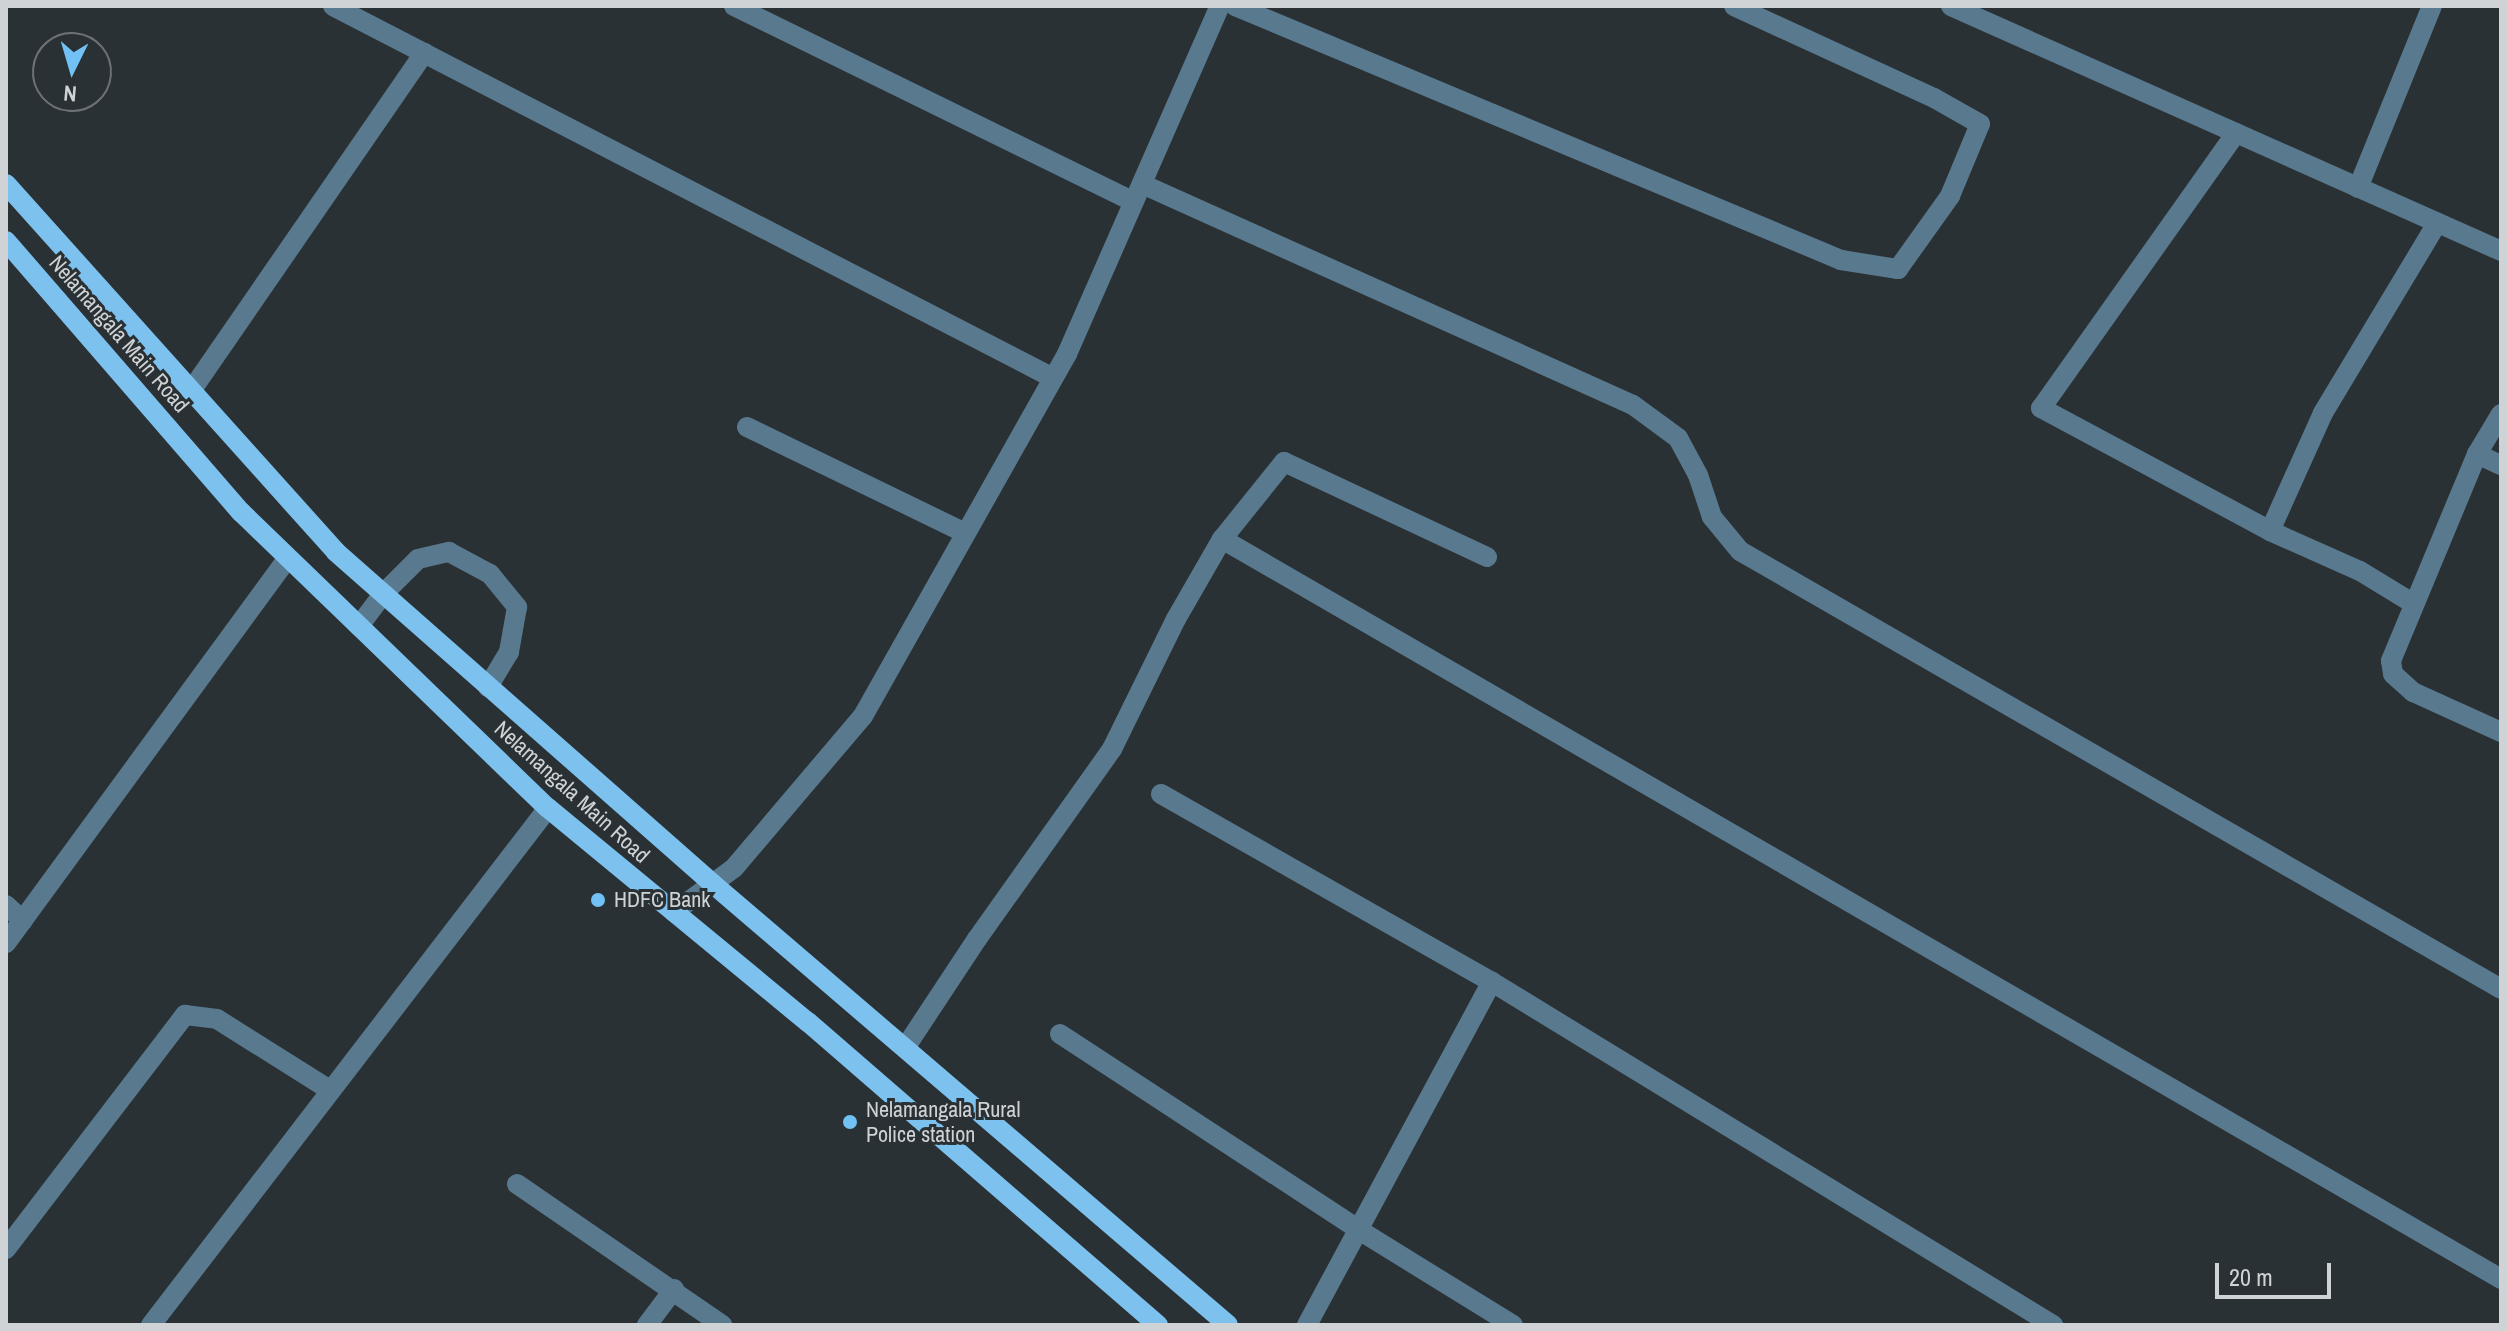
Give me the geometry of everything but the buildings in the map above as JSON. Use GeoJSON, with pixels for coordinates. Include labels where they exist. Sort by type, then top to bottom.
{"type":"FeatureCollection","features":[{"type":"Feature","properties":{"kind":"main road"},"geometry":{"type":"LineString","coordinates":[[6,184],[336,552],[713,884],[1228,1325]]}},
{"type":"Feature","properties":{"kind":"main road","name":"Nelamangala Main Road"},"geometry":{"type":"LineString","coordinates":[[6,241],[241,512],[548,808],[808,1022],[1158,1325]]}},
{"type":"Feature","properties":{"kind":"street"},"geometry":{"type":"LineString","coordinates":[[333,6],[1053,378]]}},
{"type":"Feature","properties":{"kind":"street"},"geometry":{"type":"LineString","coordinates":[[734,6],[1138,193],[1633,405],[1678,438],[1698,475],[1712,517],[1740,551],[2501,989]]}},
{"type":"Feature","properties":{"kind":"street"},"geometry":{"type":"LineString","coordinates":[[674,912],[734,868],[863,716],[1053,378],[1220,6]]}},
{"type":"Feature","properties":{"kind":"street"},"geometry":{"type":"LineString","coordinates":[[1235,6],[1841,260],[1898,269],[1950,196],[1980,124],[1934,98],[1734,6]]}},
{"type":"Feature","properties":{"kind":"street"},"geometry":{"type":"LineString","coordinates":[[1951,6],[2501,251]]}},
{"type":"Feature","properties":{"kind":"street"},"geometry":{"type":"LineString","coordinates":[[2358,188],[2432,6]]}},
{"type":"Feature","properties":{"kind":"street"},"geometry":{"type":"LineString","coordinates":[[191,391],[424,53]]}},
{"type":"Feature","properties":{"kind":"street"},"geometry":{"type":"LineString","coordinates":[[2236,133],[2041,408],[2270,531],[2360,571],[2414,604]]}},
{"type":"Feature","properties":{"kind":"street"},"geometry":{"type":"LineString","coordinates":[[2270,531],[2323,413],[2437,223]]}},
{"type":"Feature","properties":{"kind":"street"},"geometry":{"type":"LineString","coordinates":[[2501,414],[2477,454],[2391,661],[2393,674],[2413,692],[2501,732]]}},
{"type":"Feature","properties":{"kind":"street"},"geometry":{"type":"LineString","coordinates":[[747,427],[965,533]]}},
{"type":"Feature","properties":{"kind":"street"},"geometry":{"type":"LineString","coordinates":[[2477,454],[2501,465]]}},
{"type":"Feature","properties":{"kind":"street"},"geometry":{"type":"LineString","coordinates":[[905,1048],[1112,749],[1176,619],[1222,539],[1284,462],[1487,557]]}},
{"type":"Feature","properties":{"kind":"street"},"geometry":{"type":"LineString","coordinates":[[1222,539],[2501,1279]]}},
{"type":"Feature","properties":{"kind":"street"},"geometry":{"type":"LineString","coordinates":[[359,626],[383,594],[418,559],[449,552],[490,574],[517,607],[509,652],[488,687]]}},
{"type":"Feature","properties":{"kind":"street"},"geometry":{"type":"LineString","coordinates":[[6,943],[288,558]]}},
{"type":"Feature","properties":{"kind":"street"},"geometry":{"type":"LineString","coordinates":[[1161,794],[1492,982],[2053,1325]]}},
{"type":"Feature","properties":{"kind":"street"},"geometry":{"type":"LineString","coordinates":[[151,1325],[328,1089],[548,808]]}},
{"type":"Feature","properties":{"kind":"street"},"geometry":{"type":"LineString","coordinates":[[6,905],[23,921]]}},
{"type":"Feature","properties":{"kind":"street"},"geometry":{"type":"LineString","coordinates":[[1307,1325],[1492,982]]}},
{"type":"Feature","properties":{"kind":"street"},"geometry":{"type":"LineString","coordinates":[[6,1249],[185,1015],[217,1019],[328,1089]]}},
{"type":"Feature","properties":{"kind":"street"},"geometry":{"type":"LineString","coordinates":[[1060,1034],[1359,1230],[1513,1325]]}},
{"type":"Feature","properties":{"kind":"street"},"geometry":{"type":"LineString","coordinates":[[517,1184],[674,1289],[722,1325]]}},
{"type":"Feature","properties":{"kind":"street"},"geometry":{"type":"LineString","coordinates":[[647,1325],[674,1289]]}},
{"type":"Feature","properties":{"kind":"place","name":"HDFC Bank"},"geometry":{"type":"Point","coordinates":[598,900]}},
{"type":"Feature","properties":{"kind":"place","name":"Nelamangala Rural Police station"},"geometry":{"type":"Point","coordinates":[850,1122]}}]}
